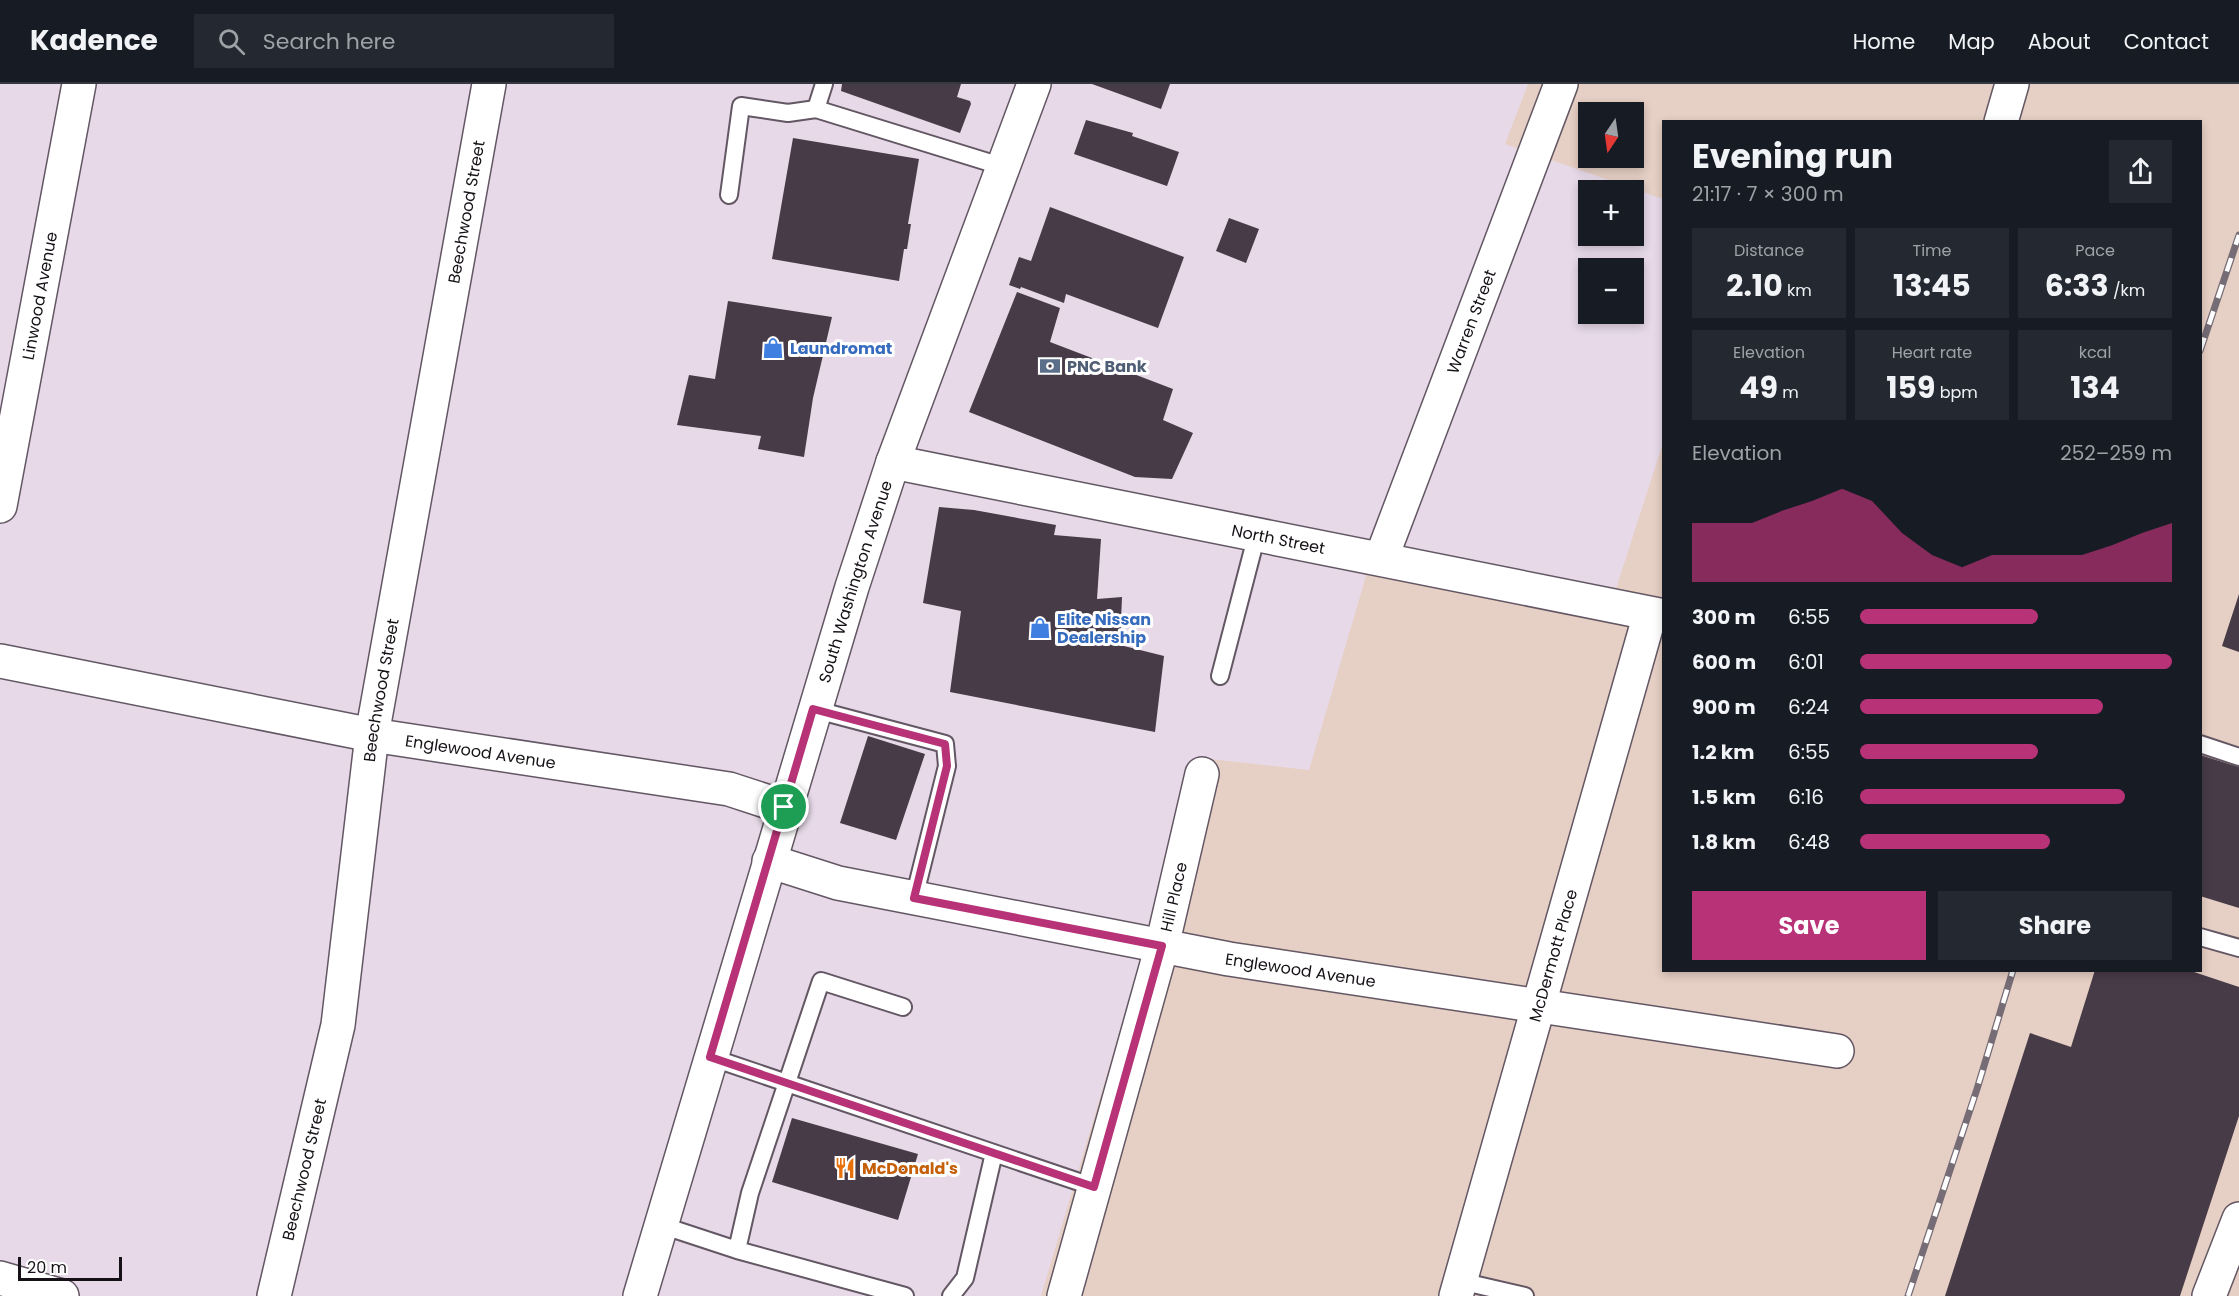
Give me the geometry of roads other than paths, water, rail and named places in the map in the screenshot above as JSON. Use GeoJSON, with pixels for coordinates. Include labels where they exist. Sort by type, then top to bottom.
{"type":"FeatureCollection","features":[{"type":"Feature","properties":{"kind":"street","name":"Linwood Avenue"},"geometry":{"type":"LineString","coordinates":[[0,506],[80,84]]}},
{"type":"Feature","properties":{"kind":"street","name":"Beechwood Street"},"geometry":{"type":"LineString","coordinates":[[274,1296],[338,1025],[372,735],[489,84]]}},
{"type":"Feature","properties":{"kind":"street","name":"South Washington Avenue"},"geometry":{"type":"LineString","coordinates":[[640,1296],[813,709],[893,462],[1034,84]]}},
{"type":"Feature","properties":{"kind":"street","name":"Warren Street"},"geometry":{"type":"LineString","coordinates":[[1381,560],[1561,84]]}},
{"type":"Feature","properties":{"kind":"street"},"geometry":{"type":"LineString","coordinates":[[2002,120],[2012,84]]}},
{"type":"Feature","properties":{"kind":"street","name":"North Street"},"geometry":{"type":"LineString","coordinates":[[893,462],[1657,615]]}},
{"type":"Feature","properties":{"kind":"street","name":"McDermott Place"},"geometry":{"type":"LineString","coordinates":[[1458,1289],[1539,1006],[1657,615]]}},
{"type":"Feature","properties":{"kind":"street","name":"Englewood Avenue"},"geometry":{"type":"LineString","coordinates":[[0,661],[372,735],[729,789],[784,807]]}},
{"type":"Feature","properties":{"kind":"street","name":"Hill Place"},"geometry":{"type":"LineString","coordinates":[[1064,1296],[1162,946],[1202,774]]}},
{"type":"Feature","properties":{"kind":"street","name":"Englewood Avenue"},"geometry":{"type":"LineString","coordinates":[[769,861],[838,883],[1162,946],[1837,1051]]}},
{"type":"Feature","properties":{"kind":"street"},"geometry":{"type":"LineString","coordinates":[[2209,1296],[2239,1219]]}},
{"type":"Feature","properties":{"kind":"street"},"geometry":{"type":"LineString","coordinates":[[0,1278],[62,1296]]}},
{"type":"Feature","properties":{"kind":"lane"},"geometry":{"type":"LineString","coordinates":[[816,109],[824,84]]}},
{"type":"Feature","properties":{"kind":"lane"},"geometry":{"type":"LineString","coordinates":[[729,195],[741,106],[788,113],[816,109],[1004,167]]}},
{"type":"Feature","properties":{"kind":"lane"},"geometry":{"type":"LineString","coordinates":[[1220,676],[1257,534]]}},
{"type":"Feature","properties":{"kind":"lane"},"geometry":{"type":"LineString","coordinates":[[813,709],[945,744],[947,766],[914,898]]}},
{"type":"Feature","properties":{"kind":"lane"},"geometry":{"type":"LineString","coordinates":[[2202,745],[2239,757]]}},
{"type":"Feature","properties":{"kind":"lane"},"geometry":{"type":"LineString","coordinates":[[2202,938],[2239,948]]}},
{"type":"Feature","properties":{"kind":"lane"},"geometry":{"type":"LineString","coordinates":[[737,1250],[750,1192],[821,981],[903,1007]]}},
{"type":"Feature","properties":{"kind":"lane"},"geometry":{"type":"LineString","coordinates":[[710,1057],[1094,1187]]}},
{"type":"Feature","properties":{"kind":"lane"},"geometry":{"type":"LineString","coordinates":[[951,1296],[965,1278],[994,1153]]}},
{"type":"Feature","properties":{"kind":"lane"},"geometry":{"type":"LineString","coordinates":[[661,1225],[737,1250],[905,1296]]}},
{"type":"Feature","properties":{"kind":"lane"},"geometry":{"type":"LineString","coordinates":[[1458,1289],[1526,1296]]}},
{"type":"Feature","properties":{"kind":"railway"},"geometry":{"type":"LineString","coordinates":[[2202,345],[2239,235]]}},
{"type":"Feature","properties":{"kind":"railway"},"geometry":{"type":"LineString","coordinates":[[1908,1296],[1977,1089],[2012,972]]}},
{"type":"Feature","properties":{"kind":"place","name":"Laundromat"},"geometry":{"type":"Point","coordinates":[773,348]}},
{"type":"Feature","properties":{"kind":"place","name":"PNC Bank"},"geometry":{"type":"Point","coordinates":[1050,366]}},
{"type":"Feature","properties":{"kind":"place","name":"Elite Nissan Dealership"},"geometry":{"type":"Point","coordinates":[1040,628]}},
{"type":"Feature","properties":{"kind":"place","name":"McDonald's"},"geometry":{"type":"Point","coordinates":[845,1168]}}]}
